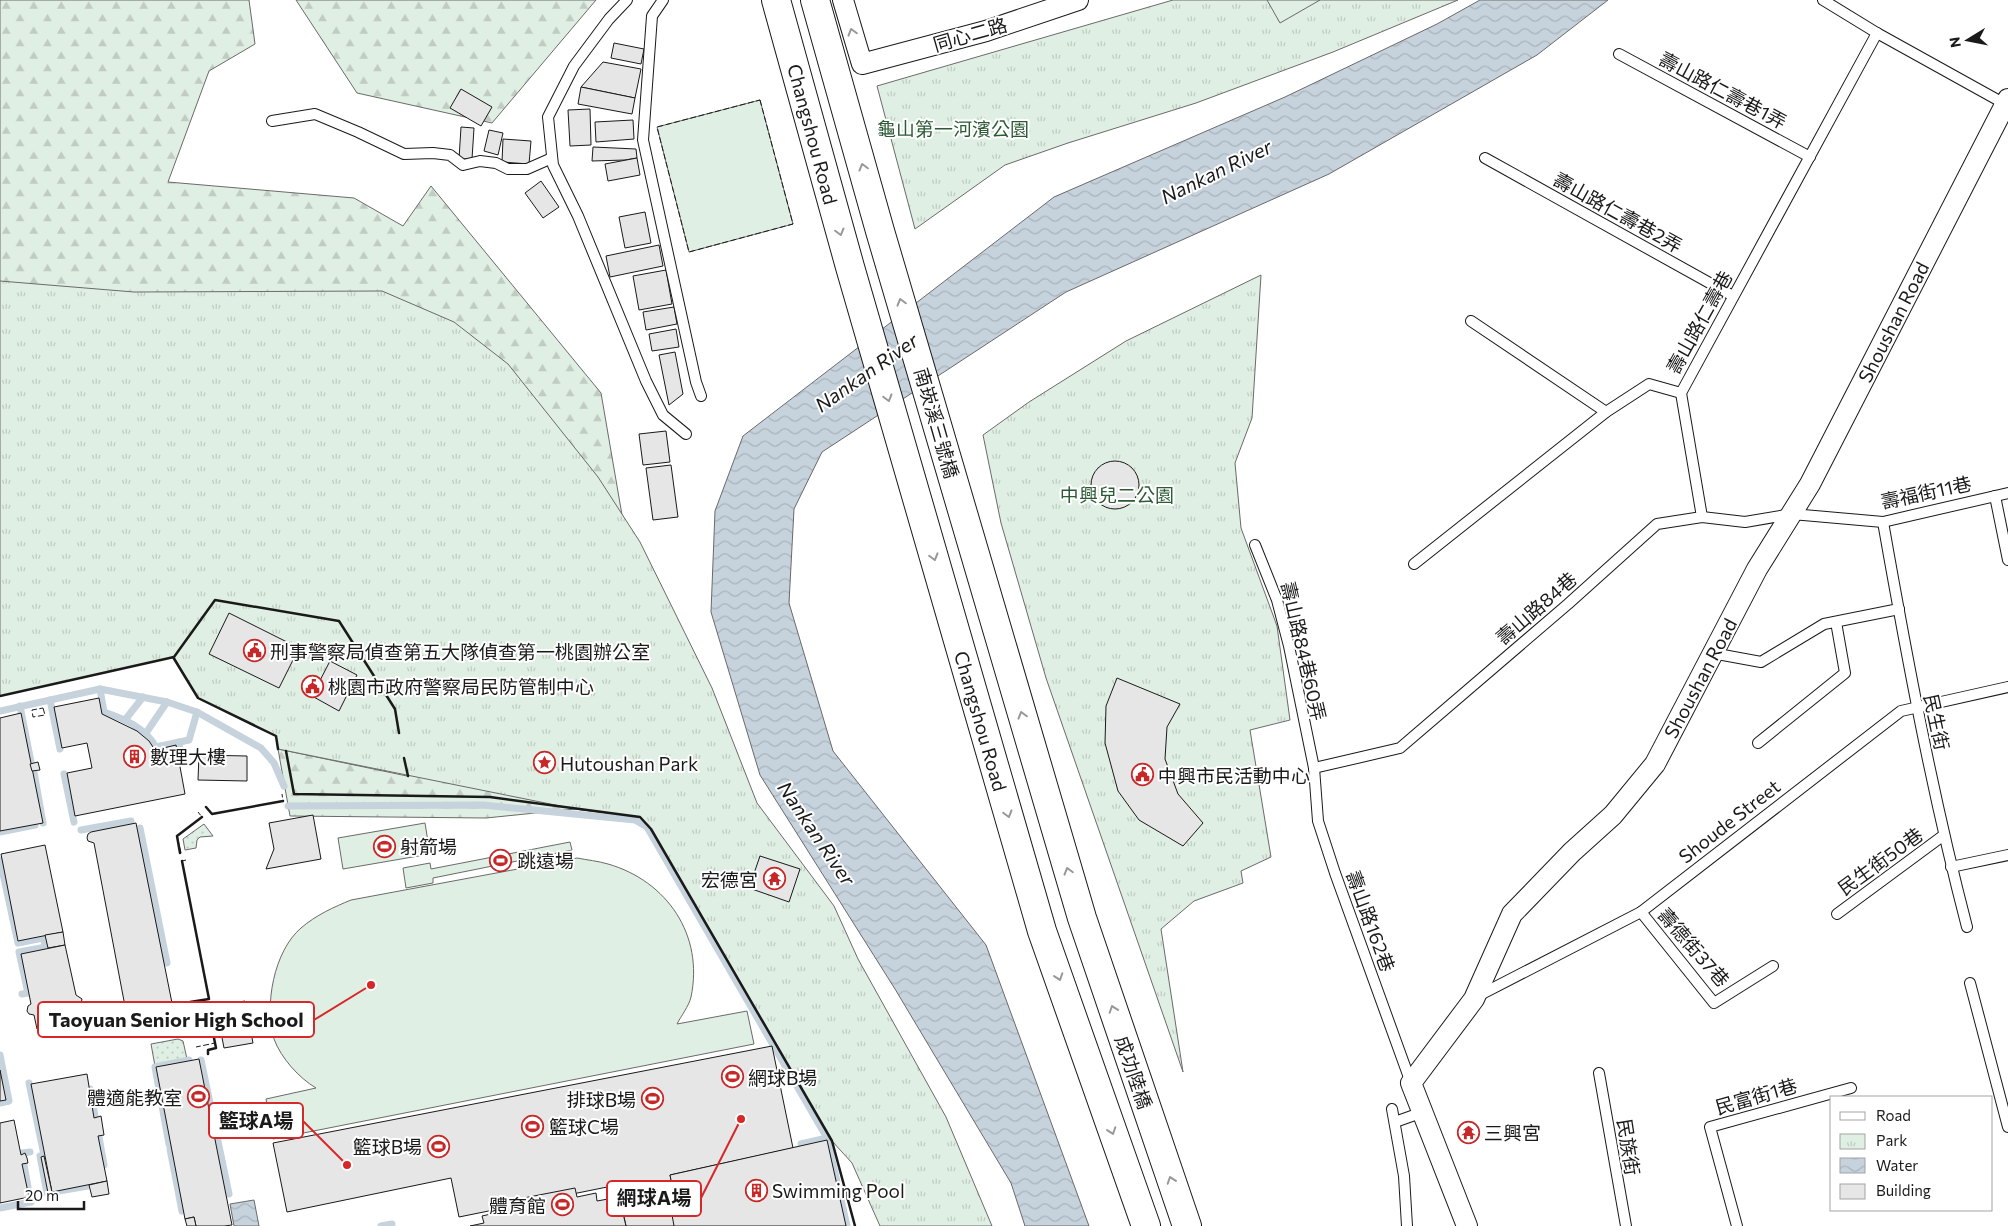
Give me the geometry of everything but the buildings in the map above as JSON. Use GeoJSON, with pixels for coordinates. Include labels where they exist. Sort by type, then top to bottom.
{"type":"FeatureCollection","features":[{"type":"Feature","properties":{"kind":"main road","name":"Changshou Road"},"geometry":{"type":"LineString","coordinates":[[776,0],[850,267],[1042,932],[1146,1226]]}},
{"type":"Feature","properties":{"kind":"main road","name":"Changshou Road"},"geometry":{"type":"LineString","coordinates":[[815,0],[880,231]]}},
{"type":"Feature","properties":{"kind":"main road","name":"南崁溪三號橋"},"geometry":{"type":"LineString","coordinates":[[880,231],[1082,918]]}},
{"type":"Feature","properties":{"kind":"main road","name":"成功陸橋"},"geometry":{"type":"LineString","coordinates":[[1082,918],[1187,1226]]}},
{"type":"Feature","properties":{"kind":"street","name":"同心二路"},"geometry":{"type":"LineString","coordinates":[[843,0],[862,64],[986,31],[1078,0]]}},
{"type":"Feature","properties":{"kind":"street","name":"Shoushan Road"},"geometry":{"type":"LineString","coordinates":[[1411,1083],[1474,999],[1512,914],[1572,852],[1613,815],[1655,764],[1757,569],[1810,484],[2007,101]]}},
{"type":"Feature","properties":{"kind":"street"},"geometry":{"type":"LineString","coordinates":[[1411,1083],[1467,1226]]}},
{"type":"Feature","properties":{"kind":"lane"},"geometry":{"type":"LineString","coordinates":[[627,0],[609,19],[574,66],[548,117],[552,158],[553,165],[582,225],[650,389],[663,415],[686,434]]}},
{"type":"Feature","properties":{"kind":"lane"},"geometry":{"type":"LineString","coordinates":[[663,0],[652,16],[643,140],[696,382],[701,396]]}},
{"type":"Feature","properties":{"kind":"lane"},"geometry":{"type":"LineString","coordinates":[[1823,0],[1877,33],[2007,101]]}},
{"type":"Feature","properties":{"kind":"lane","name":"壽山路仁壽巷"},"geometry":{"type":"LineString","coordinates":[[1414,564],[1606,412],[1649,384],[1681,393],[1877,33]]}},
{"type":"Feature","properties":{"kind":"lane","name":"壽山路仁壽巷1弄"},"geometry":{"type":"LineString","coordinates":[[1619,54],[1810,156]]}},
{"type":"Feature","properties":{"kind":"lane"},"geometry":{"type":"LineString","coordinates":[[272,121],[315,114],[404,154],[433,153],[450,155],[463,165],[480,161],[496,163],[508,169],[527,169],[552,158]]}},
{"type":"Feature","properties":{"kind":"lane","name":"壽山路仁壽巷2弄"},"geometry":{"type":"LineString","coordinates":[[1485,158],[1734,296]]}},
{"type":"Feature","properties":{"kind":"lane"},"geometry":{"type":"LineString","coordinates":[[1471,321],[1606,412]]}},
{"type":"Feature","properties":{"kind":"lane"},"geometry":{"type":"LineString","coordinates":[[1681,393],[1702,517]]}},
{"type":"Feature","properties":{"kind":"lane","name":"壽福街11巷"},"geometry":{"type":"LineString","coordinates":[[1792,514],[1883,522],[2008,493]]}},
{"type":"Feature","properties":{"kind":"lane"},"geometry":{"type":"LineString","coordinates":[[1995,496],[2008,560]]}},
{"type":"Feature","properties":{"kind":"lane","name":"壽山路84巷"},"geometry":{"type":"LineString","coordinates":[[1314,768],[1400,748],[1568,604],[1657,524],[1702,517],[1745,522],[1792,514]]}},
{"type":"Feature","properties":{"kind":"lane","name":"民生街"},"geometry":{"type":"LineString","coordinates":[[1883,522],[1916,707],[1951,867],[1967,927]]}},
{"type":"Feature","properties":{"kind":"lane","name":"壽山路84巷60弄"},"geometry":{"type":"LineString","coordinates":[[1255,545],[1277,600],[1289,646],[1314,768]]}},
{"type":"Feature","properties":{"kind":"lane"},"geometry":{"type":"LineString","coordinates":[[1712,653],[1761,662],[1824,624],[1899,609]]}},
{"type":"Feature","properties":{"kind":"lane"},"geometry":{"type":"LineString","coordinates":[[1758,743],[1845,673],[1836,622]]}},
{"type":"Feature","properties":{"kind":"lane","name":"Shoude Street"},"geometry":{"type":"LineString","coordinates":[[1474,999],[1641,912],[1901,711],[2008,687]]}},
{"type":"Feature","properties":{"kind":"lane","name":"壽山路162巷"},"geometry":{"type":"LineString","coordinates":[[1314,768],[1318,821],[1411,1083]]}},
{"type":"Feature","properties":{"kind":"lane","name":"民生街50巷"},"geometry":{"type":"LineString","coordinates":[[1837,914],[1944,836]]}},
{"type":"Feature","properties":{"kind":"lane"},"geometry":{"type":"LineString","coordinates":[[1951,867],[2008,856]]}},
{"type":"Feature","properties":{"kind":"lane","name":"壽德街37巷"},"geometry":{"type":"LineString","coordinates":[[1641,912],[1714,1003],[1773,966]]}},
{"type":"Feature","properties":{"kind":"lane"},"geometry":{"type":"LineString","coordinates":[[1970,983],[2008,1127]]}},
{"type":"Feature","properties":{"kind":"lane","name":"民族街"},"geometry":{"type":"LineString","coordinates":[[1599,1073],[1626,1226]]}},
{"type":"Feature","properties":{"kind":"lane","name":"民富街1巷"},"geometry":{"type":"LineString","coordinates":[[1737,1226],[1710,1127],[1852,1088]]}},
{"type":"Feature","properties":{"kind":"lane"},"geometry":{"type":"LineString","coordinates":[[1392,1109],[1404,1176],[1407,1226]]}},
{"type":"Feature","properties":{"kind":"lane"},"geometry":{"type":"LineString","coordinates":[[1395,1122],[1423,1112]]}},
{"type":"Feature","properties":{"kind":"green space","name":"Hutoushan Park"},"geometry":{"type":"Polygon","coordinates":[[[0,0],[249,0],[255,44],[209,71],[168,182],[354,198],[403,226],[431,186],[601,393],[653,695],[719,827],[575,809],[486,818],[290,816],[278,749],[407,776],[338,621],[0,658],[0,0]]]}},
{"type":"Feature","properties":{"kind":"green space"},"geometry":{"type":"Polygon","coordinates":[[[296,0],[596,0],[492,123],[357,93],[296,0]]]}},
{"type":"Feature","properties":{"kind":"green space","name":"龜山第一河濱公園"},"geometry":{"type":"Polygon","coordinates":[[[1173,0],[1458,0],[1333,52],[1196,103],[1005,165],[915,229],[877,86],[1173,0]]]}},
{"type":"Feature","properties":{"kind":"green space"},"geometry":{"type":"Polygon","coordinates":[[[1267,0],[1320,0],[1280,23],[1267,0]]]}},
{"type":"Feature","properties":{"kind":"green space"},"geometry":{"type":"Polygon","coordinates":[[[760,100],[793,224],[689,252],[657,127],[760,100]]]}},
{"type":"Feature","properties":{"kind":"green space","name":"中興兒二公園"},"geometry":{"type":"Polygon","coordinates":[[[1261,275],[1252,418],[1235,463],[1241,528],[1277,626],[1290,720],[1250,730],[1271,857],[1241,871],[1243,883],[1194,901],[1161,929],[1183,1072],[1046,678],[1001,523],[983,435],[1029,402],[1126,341],[1261,275]]]}},
{"type":"Feature","properties":{"kind":"green space","name":"Hutoushan Park"},"geometry":{"type":"Polygon","coordinates":[[[0,281],[134,292],[382,291],[454,322],[508,364],[598,477],[640,542],[712,688],[757,803],[834,906],[858,959],[946,1117],[992,1226],[880,1226],[852,1163],[832,1141],[651,829],[640,817],[575,809],[278,749],[276,736],[198,698],[174,657],[0,696],[0,281]]]}},
{"type":"Feature","properties":{"kind":"green space","name":"射箭場"},"geometry":{"type":"Polygon","coordinates":[[[425,823],[430,854],[343,869],[338,838],[425,823]]]}},
{"type":"Feature","properties":{"kind":"green space"},"geometry":{"type":"Polygon","coordinates":[[[204,824],[213,836],[200,837],[197,840],[196,848],[185,850],[183,839],[204,824]]]}},
{"type":"Feature","properties":{"kind":"green space","name":"跳遠場"},"geometry":{"type":"Polygon","coordinates":[[[570,842],[572,850],[433,878],[433,883],[406,888],[403,868],[430,863],[431,869],[570,842]]]}},
{"type":"Feature","properties":{"kind":"green space"},"geometry":{"type":"Polygon","coordinates":[[[577,858],[604,863],[629,872],[648,883],[664,897],[676,914],[686,932],[692,952],[694,974],[690,1000],[677,1024],[747,1011],[754,1044],[273,1139],[266,1099],[316,1088],[297,1073],[286,1060],[274,1039],[271,1025],[271,995],[278,964],[284,950],[301,928],[319,915],[351,900],[577,858]]]}},
{"type":"Feature","properties":{"kind":"green space"},"geometry":{"type":"Polygon","coordinates":[[[178,1039],[183,1041],[187,1059],[155,1066],[151,1044],[178,1039]]]}},
{"type":"Feature","properties":{"kind":"water","name":"Nankan River"},"geometry":{"type":"Polygon","coordinates":[[[1480,0],[1608,0],[1537,55],[1329,174],[1066,292],[822,452],[794,509],[789,603],[833,751],[986,945],[1089,1226],[1025,1226],[1011,1183],[895,989],[760,775],[711,612],[715,511],[743,436],[1054,197],[1285,97],[1437,24],[1480,0]]]}},
{"type":"Feature","properties":{"kind":"water"},"geometry":{"type":"Polygon","coordinates":[[[254,1200],[259,1226],[234,1226],[230,1204],[254,1200]]]}},
{"type":"Feature","properties":{"kind":"waterway"},"geometry":{"type":"LineString","coordinates":[[100,689],[104,712],[140,729],[156,747],[189,740],[197,712]]}},
{"type":"Feature","properties":{"kind":"waterway"},"geometry":{"type":"LineString","coordinates":[[0,711],[100,689],[167,702],[197,712],[261,748],[274,763],[284,786]]}},
{"type":"Feature","properties":{"kind":"waterway"},"geometry":{"type":"LineString","coordinates":[[125,720],[143,697]]}},
{"type":"Feature","properties":{"kind":"waterway"},"geometry":{"type":"LineString","coordinates":[[50,700],[60,749]]}},
{"type":"Feature","properties":{"kind":"waterway"},"geometry":{"type":"LineString","coordinates":[[146,733],[167,702]]}},
{"type":"Feature","properties":{"kind":"waterway"},"geometry":{"type":"LineString","coordinates":[[20,706],[31,762]]}},
{"type":"Feature","properties":{"kind":"waterway"},"geometry":{"type":"LineString","coordinates":[[179,742],[180,753]]}},
{"type":"Feature","properties":{"kind":"waterway"},"geometry":{"type":"LineString","coordinates":[[34,772],[43,823]]}},
{"type":"Feature","properties":{"kind":"waterway"},"geometry":{"type":"LineString","coordinates":[[64,774],[74,822]]}},
{"type":"Feature","properties":{"kind":"waterway"},"geometry":{"type":"LineString","coordinates":[[288,806],[483,805],[635,820],[647,827],[827,1138],[847,1226]]}},
{"type":"Feature","properties":{"kind":"waterway"},"geometry":{"type":"LineString","coordinates":[[81,830],[131,821]]}},
{"type":"Feature","properties":{"kind":"waterway"},"geometry":{"type":"LineString","coordinates":[[0,832],[35,825]]}},
{"type":"Feature","properties":{"kind":"waterway"},"geometry":{"type":"LineString","coordinates":[[140,828],[167,963]]}},
{"type":"Feature","properties":{"kind":"waterway"},"geometry":{"type":"LineString","coordinates":[[0,860],[18,943],[43,938],[46,947],[19,952],[28,993],[22,994]]}},
{"type":"Feature","properties":{"kind":"waterway"},"geometry":{"type":"LineString","coordinates":[[0,1055],[9,1101],[0,1103]]}},
{"type":"Feature","properties":{"kind":"waterway"},"geometry":{"type":"LineString","coordinates":[[169,1144],[155,1067],[189,1060]]}},
{"type":"Feature","properties":{"kind":"waterway"},"geometry":{"type":"LineString","coordinates":[[201,1060],[229,1194]]}},
{"type":"Feature","properties":{"kind":"waterway"},"geometry":{"type":"LineString","coordinates":[[29,1083],[44,1155],[40,1156],[47,1193],[88,1186]]}},
{"type":"Feature","properties":{"kind":"waterway"},"geometry":{"type":"LineString","coordinates":[[90,1089],[95,1116]]}},
{"type":"Feature","properties":{"kind":"waterway"},"geometry":{"type":"LineString","coordinates":[[99,1137],[104,1165]]}},
{"type":"Feature","properties":{"kind":"waterway"},"geometry":{"type":"LineString","coordinates":[[801,1144],[827,1138]]}},
{"type":"Feature","properties":{"kind":"waterway"},"geometry":{"type":"LineString","coordinates":[[170,1149],[182,1211]]}},
{"type":"Feature","properties":{"kind":"waterway"},"geometry":{"type":"LineString","coordinates":[[22,1153],[30,1152]]}},
{"type":"Feature","properties":{"kind":"waterway"},"geometry":{"type":"LineString","coordinates":[[24,1165],[28,1187]]}},
{"type":"Feature","properties":{"kind":"waterway"},"geometry":{"type":"LineString","coordinates":[[0,1208],[31,1202]]}},
{"type":"Feature","properties":{"kind":"waterway"},"geometry":{"type":"LineString","coordinates":[[381,1226],[392,1224]]}},
{"type":"Feature","properties":{"kind":"fence"},"geometry":{"type":"LineString","coordinates":[[760,100],[793,224],[689,252],[657,127],[760,100]]}},
{"type":"Feature","properties":{"kind":"fence"},"geometry":{"type":"LineString","coordinates":[[43,708],[45,715],[33,717],[32,710],[43,708]]}},
{"type":"Feature","properties":{"kind":"fence"},"geometry":{"type":"LineString","coordinates":[[206,807],[212,814],[283,801],[282,794]]}},
{"type":"Feature","properties":{"kind":"fence"},"geometry":{"type":"LineString","coordinates":[[181,853],[177,836],[202,817],[198,812]]}},
{"type":"Feature","properties":{"kind":"fence"},"geometry":{"type":"LineString","coordinates":[[186,860],[182,861],[209,999]]}},
{"type":"Feature","properties":{"kind":"fence"},"geometry":{"type":"LineString","coordinates":[[191,1022],[210,1018],[215,1043],[196,1047]]}},
{"type":"Feature","properties":{"kind":"wall"},"geometry":{"type":"LineString","coordinates":[[0,696],[174,657],[215,600],[339,621],[395,709],[399,733]]}},
{"type":"Feature","properties":{"kind":"wall"},"geometry":{"type":"LineString","coordinates":[[173,657],[198,698],[276,736],[278,749]]}},
{"type":"Feature","properties":{"kind":"wall"},"geometry":{"type":"LineString","coordinates":[[286,751],[294,794],[490,797],[640,817],[651,829],[832,1141],[855,1226]]}},
{"type":"Feature","properties":{"kind":"wall"},"geometry":{"type":"LineString","coordinates":[[404,758],[408,776]]}},
{"type":"Feature","properties":{"kind":"wall"},"geometry":{"type":"LineString","coordinates":[[206,807],[212,814],[283,801]]}},
{"type":"Feature","properties":{"kind":"wall"},"geometry":{"type":"LineString","coordinates":[[180,853],[177,836],[202,817]]}},
{"type":"Feature","properties":{"kind":"wall"},"geometry":{"type":"LineString","coordinates":[[182,861],[209,999],[190,1002]]}},
{"type":"Feature","properties":{"kind":"wall"},"geometry":{"type":"LineString","coordinates":[[191,1022],[210,1018],[216,1048],[208,1050],[208,1054]]}},
{"type":"Feature","properties":{"kind":"place","name":"刑事警察局偵查第五大隊偵查第一桃園辦公室"},"geometry":{"type":"Point","coordinates":[254,651]}},
{"type":"Feature","properties":{"kind":"place","name":"桃園市政府警察局民防管制中心"},"geometry":{"type":"Point","coordinates":[312,686]}},
{"type":"Feature","properties":{"kind":"place","name":"數理大樓"},"geometry":{"type":"Point","coordinates":[134,756]}},
{"type":"Feature","properties":{"kind":"place","name":"Hutoushan Park"},"geometry":{"type":"Point","coordinates":[544,763]}},
{"type":"Feature","properties":{"kind":"place","name":"中興市民活動中心"},"geometry":{"type":"Point","coordinates":[1142,775]}},
{"type":"Feature","properties":{"kind":"place","name":"射箭場"},"geometry":{"type":"Point","coordinates":[384,846]}},
{"type":"Feature","properties":{"kind":"place","name":"跳遠場"},"geometry":{"type":"Point","coordinates":[501,860]}},
{"type":"Feature","properties":{"kind":"place","name":"宏德宮"},"geometry":{"type":"Point","coordinates":[774,879]}},
{"type":"Feature","properties":{"kind":"place","name":"Taoyuan Senior High School"},"geometry":{"type":"Point","coordinates":[371,985]}},
{"type":"Feature","properties":{"kind":"place","name":"網球B場"},"geometry":{"type":"Point","coordinates":[732,1077]}},
{"type":"Feature","properties":{"kind":"place","name":"體適能教室"},"geometry":{"type":"Point","coordinates":[198,1097]}},
{"type":"Feature","properties":{"kind":"place","name":"排球B場"},"geometry":{"type":"Point","coordinates":[652,1099]}},
{"type":"Feature","properties":{"kind":"place","name":"網球A場"},"geometry":{"type":"Point","coordinates":[741,1119]}},
{"type":"Feature","properties":{"kind":"place","name":"籃球C場"},"geometry":{"type":"Point","coordinates":[533,1126]}},
{"type":"Feature","properties":{"kind":"place","name":"三興宮"},"geometry":{"type":"Point","coordinates":[1468,1132]}},
{"type":"Feature","properties":{"kind":"place","name":"籃球B場"},"geometry":{"type":"Point","coordinates":[438,1146]}},
{"type":"Feature","properties":{"kind":"place","name":"籃球A場"},"geometry":{"type":"Point","coordinates":[347,1165]}},
{"type":"Feature","properties":{"kind":"place","name":"Swimming Pool"},"geometry":{"type":"Point","coordinates":[756,1190]}},
{"type":"Feature","properties":{"kind":"place","name":"體育館"},"geometry":{"type":"Point","coordinates":[562,1205]}}]}
